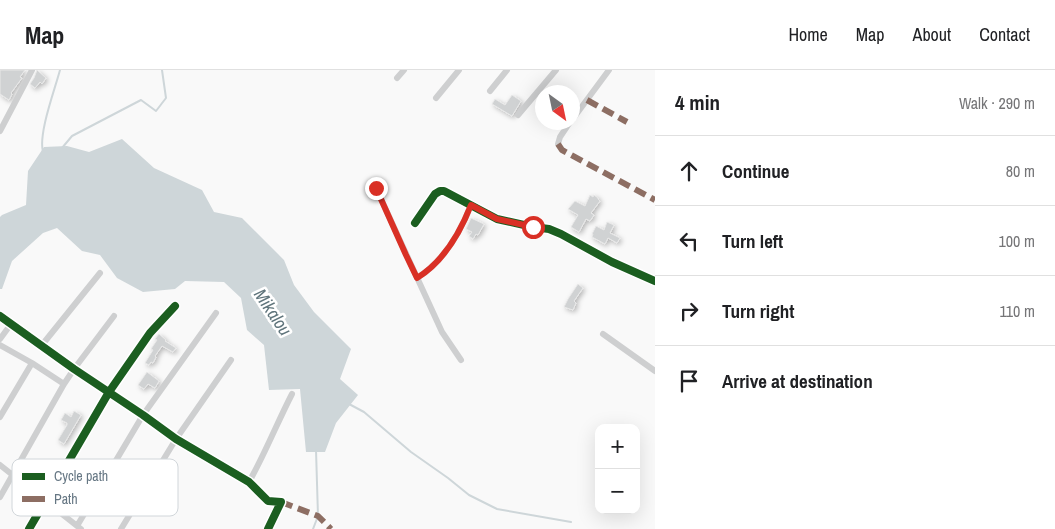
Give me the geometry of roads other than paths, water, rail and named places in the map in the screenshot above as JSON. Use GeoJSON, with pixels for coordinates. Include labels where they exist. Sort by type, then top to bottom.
{"type":"FeatureCollection","features":[{"type":"Feature","properties":{"kind":"street"},"geometry":{"type":"LineString","coordinates":[[0,131],[32,70]]}},
{"type":"Feature","properties":{"kind":"street"},"geometry":{"type":"LineString","coordinates":[[397,78],[404,70]]}},
{"type":"Feature","properties":{"kind":"street"},"geometry":{"type":"LineString","coordinates":[[436,98],[459,70]]}},
{"type":"Feature","properties":{"kind":"street"},"geometry":{"type":"LineString","coordinates":[[490,91],[507,70]]}},
{"type":"Feature","properties":{"kind":"street"},"geometry":{"type":"LineString","coordinates":[[518,115],[556,70]]}},
{"type":"Feature","properties":{"kind":"street"},"geometry":{"type":"LineString","coordinates":[[580,109],[609,70]]}},
{"type":"Feature","properties":{"kind":"street"},"geometry":{"type":"LineString","coordinates":[[558,144],[565,130]]}},
{"type":"Feature","properties":{"kind":"street"},"geometry":{"type":"LineString","coordinates":[[376,188],[442,332],[461,360]]}},
{"type":"Feature","properties":{"kind":"street"},"geometry":{"type":"LineString","coordinates":[[415,223],[435,194],[444,191],[497,219],[549,229],[561,234],[612,262],[655,281]]}},
{"type":"Feature","properties":{"kind":"street"},"geometry":{"type":"LineString","coordinates":[[417,278],[429,271],[451,243],[464,222],[471,205]]}},
{"type":"Feature","properties":{"kind":"street"},"geometry":{"type":"LineString","coordinates":[[42,345],[100,272]]}},
{"type":"Feature","properties":{"kind":"street"},"geometry":{"type":"LineString","coordinates":[[70,459],[109,392],[150,333],[175,306]]}},
{"type":"Feature","properties":{"kind":"street"},"geometry":{"type":"LineString","coordinates":[[118,459],[143,415],[216,313]]}},
{"type":"Feature","properties":{"kind":"street"},"geometry":{"type":"LineString","coordinates":[[0,316],[176,439],[249,482],[268,501],[281,502],[268,529]]}},
{"type":"Feature","properties":{"kind":"street"},"geometry":{"type":"LineString","coordinates":[[22,459],[64,384],[114,316]]}},
{"type":"Feature","properties":{"kind":"street"},"geometry":{"type":"LineString","coordinates":[[0,339],[11,324]]}},
{"type":"Feature","properties":{"kind":"street"},"geometry":{"type":"LineString","coordinates":[[603,334],[655,372]]}},
{"type":"Feature","properties":{"kind":"street"},"geometry":{"type":"LineString","coordinates":[[0,345],[64,384]]}},
{"type":"Feature","properties":{"kind":"street"},"geometry":{"type":"LineString","coordinates":[[164,459],[231,360]]}},
{"type":"Feature","properties":{"kind":"street"},"geometry":{"type":"LineString","coordinates":[[0,417],[32,363]]}},
{"type":"Feature","properties":{"kind":"street"},"geometry":{"type":"LineString","coordinates":[[249,482],[263,457],[271,436],[292,394]]}},
{"type":"Feature","properties":{"kind":"street"},"geometry":{"type":"LineString","coordinates":[[0,465],[12,474]]}},
{"type":"Feature","properties":{"kind":"street"},"geometry":{"type":"LineString","coordinates":[[0,496],[12,477]]}},
{"type":"Feature","properties":{"kind":"street"},"geometry":{"type":"LineString","coordinates":[[29,529],[37,516]]}},
{"type":"Feature","properties":{"kind":"street"},"geometry":{"type":"LineString","coordinates":[[64,516],[79,528],[86,516]]}},
{"type":"Feature","properties":{"kind":"street"},"geometry":{"type":"LineString","coordinates":[[121,529],[129,516]]}},
{"type":"Feature","properties":{"kind":"water"},"geometry":{"type":"Polygon","coordinates":[[[122,139],[154,168],[202,190],[214,212],[242,218],[284,260],[294,285],[314,312],[351,349],[340,379],[358,395],[336,423],[325,452],[306,452],[300,389],[269,390],[264,345],[247,330],[241,298],[224,282],[185,281],[175,289],[143,292],[117,278],[100,255],[82,251],[57,228],[43,233],[12,261],[2,289],[0,289],[0,217],[26,205],[28,171],[44,147],[67,146],[89,152],[122,139]]]}},
{"type":"Feature","properties":{"kind":"waterway","name":"Mikalou"},"geometry":{"type":"LineString","coordinates":[[43,152],[42,144],[45,123],[60,70]]}},
{"type":"Feature","properties":{"kind":"waterway"},"geometry":{"type":"LineString","coordinates":[[62,148],[72,136],[141,100],[156,111],[166,98],[162,70]]}},
{"type":"Feature","properties":{"kind":"waterway","name":"Mikalou"},"geometry":{"type":"LineString","coordinates":[[349,404],[364,412],[411,452],[469,495],[497,509],[571,522]]}},
{"type":"Feature","properties":{"kind":"waterway"},"geometry":{"type":"LineString","coordinates":[[313,529],[318,516],[316,450]]}}]}
